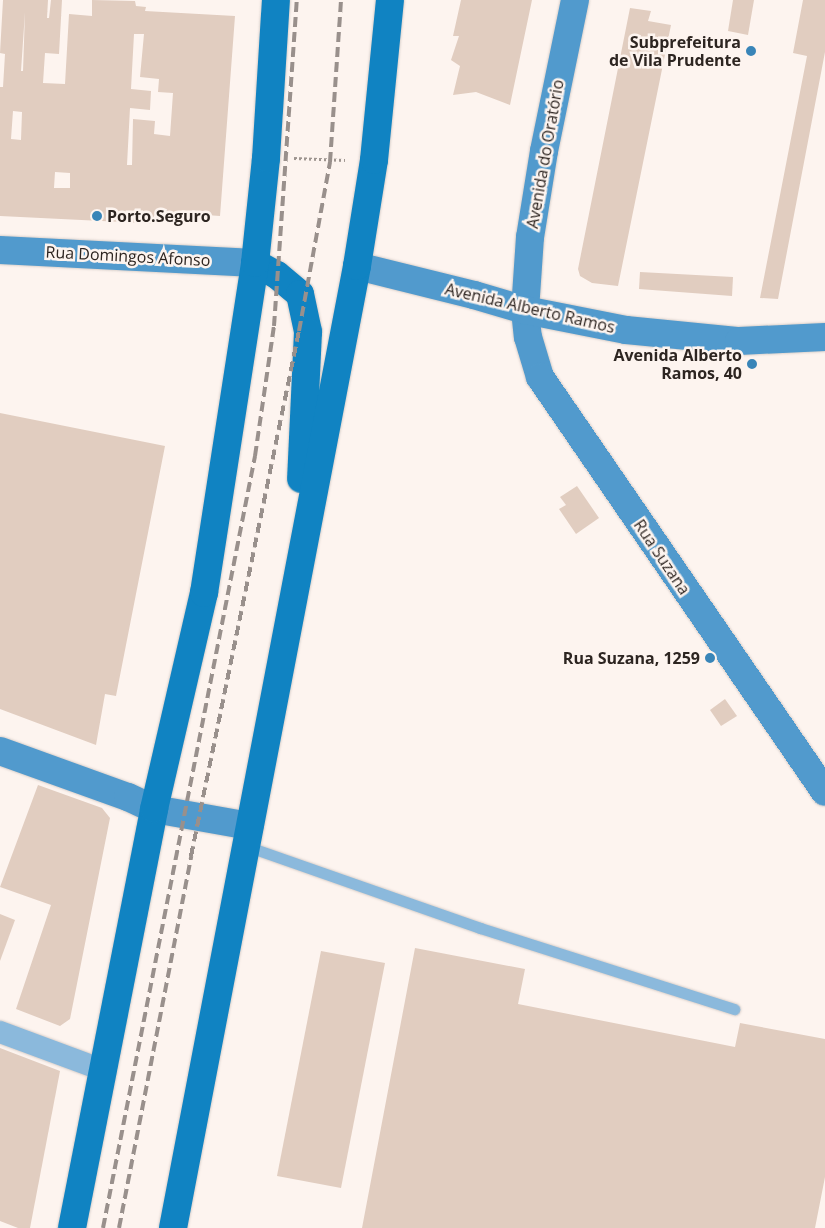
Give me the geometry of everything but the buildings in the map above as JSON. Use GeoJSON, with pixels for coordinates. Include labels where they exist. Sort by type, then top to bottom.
{"type":"FeatureCollection","features":[{"type":"Feature","properties":{"kind":"main road"},"geometry":{"type":"LineString","coordinates":[[72,1228],[154,809],[204,593],[255,263],[266,158],[276,0]]}},
{"type":"Feature","properties":{"kind":"main road"},"geometry":{"type":"LineString","coordinates":[[173,1228],[357,266],[374,160],[390,0]]}},
{"type":"Feature","properties":{"kind":"main road","name":"Avenida do Oratório"},"geometry":{"type":"LineString","coordinates":[[525,310],[530,237],[544,151],[575,0]]}},
{"type":"Feature","properties":{"kind":"main road","name":"Rua Domingos Afonso"},"geometry":{"type":"LineString","coordinates":[[0,250],[255,263]]}},
{"type":"Feature","properties":{"kind":"main road"},"geometry":{"type":"LineString","coordinates":[[255,263],[278,275],[300,294],[308,332],[306,410],[292,603]]}},
{"type":"Feature","properties":{"kind":"main road","name":"Avenida Alberto Ramos"},"geometry":{"type":"LineString","coordinates":[[357,266],[474,295],[525,310],[626,330],[738,341],[825,336]]}},
{"type":"Feature","properties":{"kind":"main road","name":"Rua Suzana"},"geometry":{"type":"LineString","coordinates":[[525,310],[528,337],[540,377],[825,792]]}},
{"type":"Feature","properties":{"kind":"main road"},"geometry":{"type":"LineString","coordinates":[[0,751],[128,797],[154,809],[210,817],[248,836]]}},
{"type":"Feature","properties":{"kind":"street"},"geometry":{"type":"LineString","coordinates":[[0,1032],[103,1070]]}},
{"type":"Feature","properties":{"kind":"lane"},"geometry":{"type":"LineString","coordinates":[[248,836],[480,928],[734,1010]]}},
{"type":"Feature","properties":{"kind":"path"},"geometry":{"type":"LineString","coordinates":[[266,158],[374,160]]}},
{"type":"Feature","properties":{"kind":"railway"},"geometry":{"type":"LineString","coordinates":[[103,1228],[255,456],[274,326],[297,0]]}},
{"type":"Feature","properties":{"kind":"railway"},"geometry":{"type":"LineString","coordinates":[[119,1228],[191,856],[299,331],[330,162],[341,0]]}},
{"type":"Feature","properties":{"kind":"place","name":"Subprefeitura de Vila Prudente"},"geometry":{"type":"Point","coordinates":[751,51]}},
{"type":"Feature","properties":{"kind":"place","name":"Porto.Seguro"},"geometry":{"type":"Point","coordinates":[97,216]}},
{"type":"Feature","properties":{"kind":"place","name":"Avenida Alberto Ramos, 40"},"geometry":{"type":"Point","coordinates":[752,364]}},
{"type":"Feature","properties":{"kind":"place","name":"Rua Suzana, 1259"},"geometry":{"type":"Point","coordinates":[710,658]}}]}
